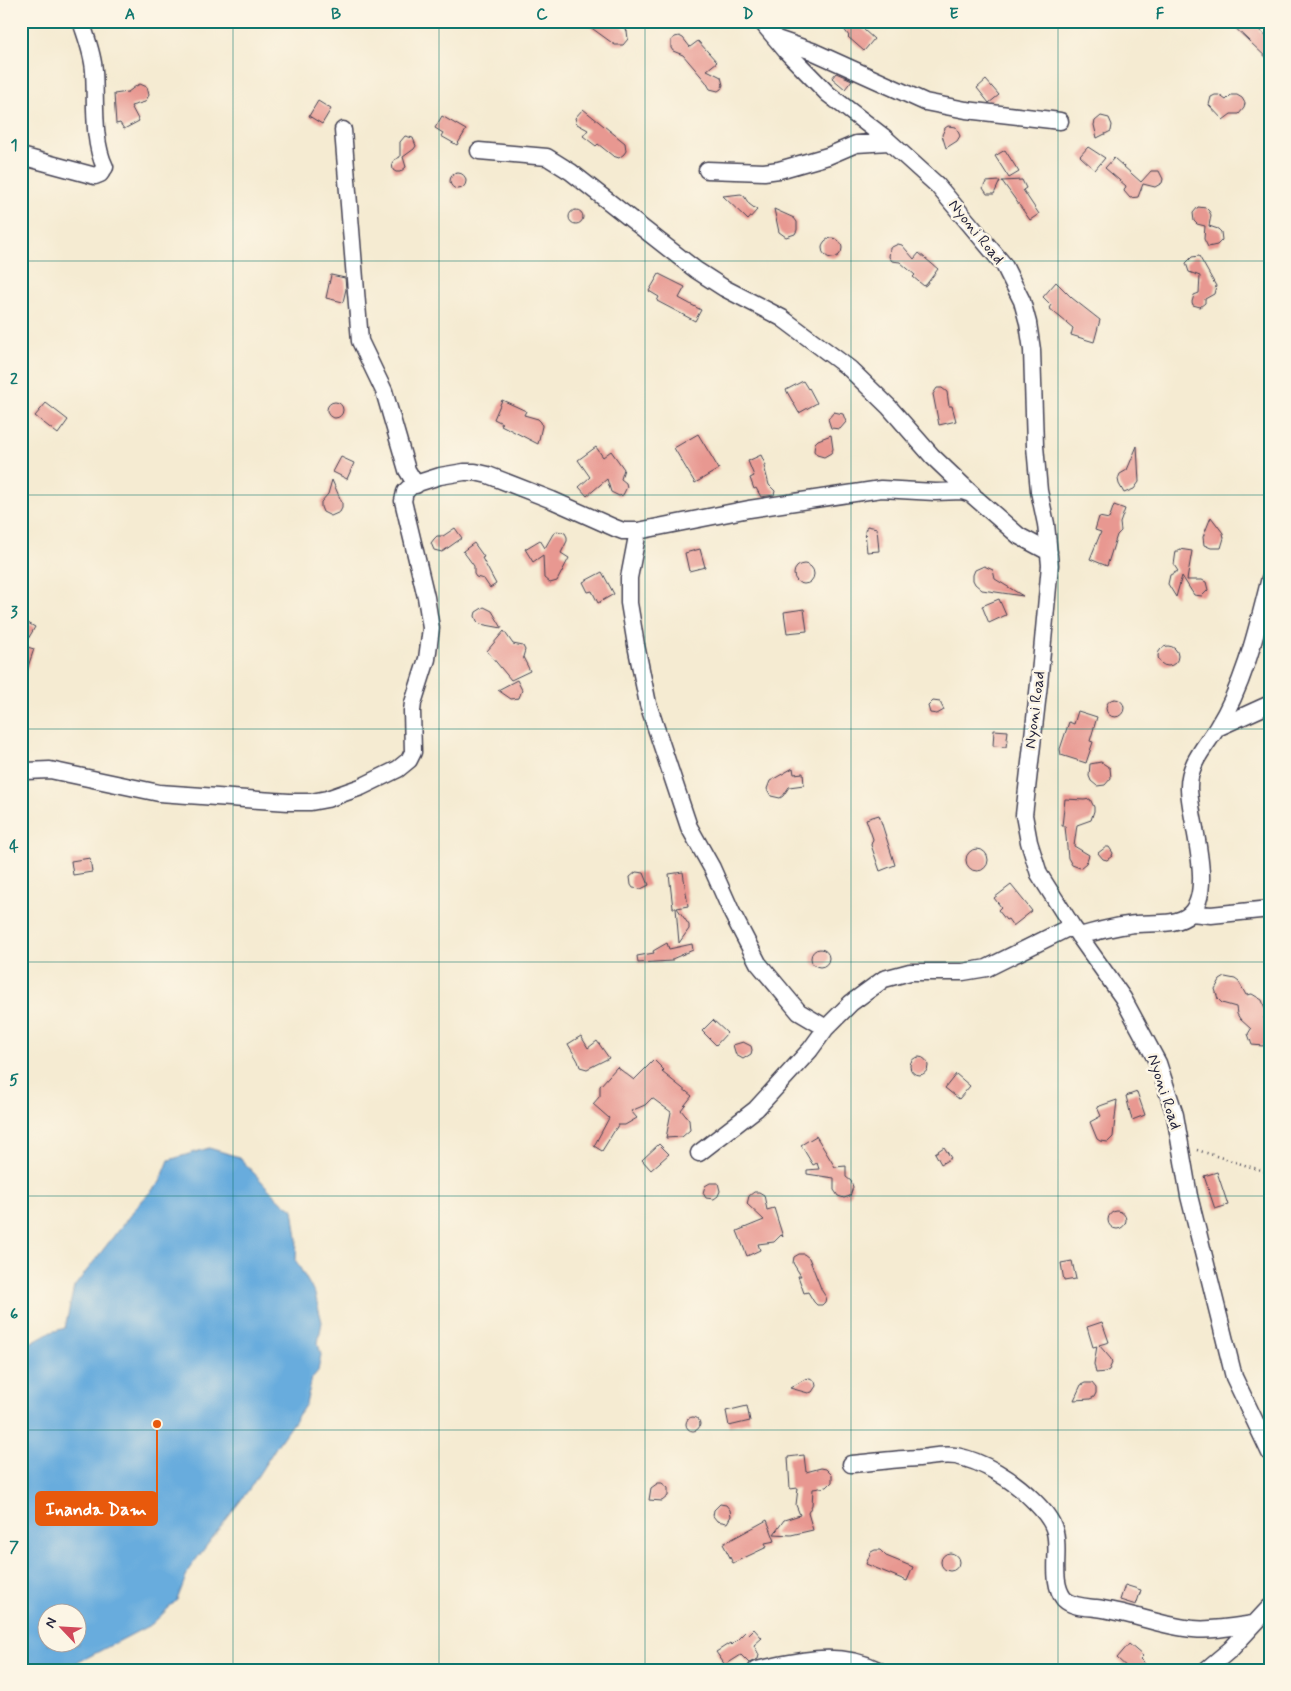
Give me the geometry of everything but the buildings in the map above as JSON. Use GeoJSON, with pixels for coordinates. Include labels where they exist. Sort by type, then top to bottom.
{"type":"FeatureCollection","features":[{"type":"Feature","properties":{"kind":"street"},"geometry":{"type":"LineString","coordinates":[[21,156],[95,176],[100,174],[105,167],[101,159],[94,107],[94,69],[81,21]]}},
{"type":"Feature","properties":{"kind":"street"},"geometry":{"type":"LineString","coordinates":[[771,28],[812,51],[924,102],[966,110],[1060,121]]}},
{"type":"Feature","properties":{"kind":"street","name":"Nyoni Road"},"geometry":{"type":"LineString","coordinates":[[771,28],[828,94],[889,142],[937,185],[1004,265],[1022,301],[1032,350],[1035,446],[1039,491],[1046,524],[1050,565],[1024,815],[1029,842],[1039,874],[1123,998],[1158,1063],[1176,1115],[1189,1196],[1234,1378],[1270,1453]]}},
{"type":"Feature","properties":{"kind":"street"},"geometry":{"type":"LineString","coordinates":[[343,130],[360,341],[384,391],[407,470],[416,485]]}},
{"type":"Feature","properties":{"kind":"street"},"geometry":{"type":"LineString","coordinates":[[707,170],[764,172],[779,170],[828,156],[856,144],[889,142]]}},
{"type":"Feature","properties":{"kind":"street"},"geometry":{"type":"LineString","coordinates":[[479,151],[547,157],[571,172],[696,270],[724,288],[782,318],[850,369],[889,407],[932,456],[987,508]]}},
{"type":"Feature","properties":{"kind":"street"},"geometry":{"type":"LineString","coordinates":[[21,772],[50,770],[159,793],[311,802],[327,799],[361,787],[398,769],[409,760],[413,752],[413,703],[427,659],[431,628],[426,598],[403,501],[405,492],[412,485],[440,476],[464,472],[488,475],[615,528],[638,531],[749,509],[881,489],[935,492],[962,491],[971,494],[1019,536],[1049,552]]}},
{"type":"Feature","properties":{"kind":"street"},"geometry":{"type":"LineString","coordinates":[[638,531],[629,578],[629,603],[636,644],[648,704],[689,827],[712,868],[732,913],[758,963],[799,1012],[826,1028]]}},
{"type":"Feature","properties":{"kind":"street"},"geometry":{"type":"LineString","coordinates":[[1191,914],[1200,899],[1202,882],[1189,788],[1192,770],[1237,691],[1270,578]]}},
{"type":"Feature","properties":{"kind":"street"},"geometry":{"type":"LineString","coordinates":[[1217,728],[1270,704]]}},
{"type":"Feature","properties":{"kind":"street"},"geometry":{"type":"LineString","coordinates":[[699,1154],[756,1109],[810,1050],[826,1028],[851,1003],[884,979],[910,972],[963,972],[987,968],[1076,931],[1129,924],[1174,921],[1191,914],[1211,915],[1270,909]]}},
{"type":"Feature","properties":{"kind":"street"},"geometry":{"type":"LineString","coordinates":[[850,1464],[936,1456],[956,1456],[973,1461],[992,1470],[1023,1490],[1050,1519],[1056,1532],[1057,1583],[1060,1593],[1066,1601],[1077,1605],[1112,1610],[1194,1629],[1225,1628],[1253,1624]]}},
{"type":"Feature","properties":{"kind":"street"},"geometry":{"type":"LineString","coordinates":[[1206,1670],[1231,1649],[1270,1607]]}},
{"type":"Feature","properties":{"kind":"street"},"geometry":{"type":"LineString","coordinates":[[756,1670],[789,1662],[844,1658],[865,1663],[878,1670]]}},
{"type":"Feature","properties":{"kind":"path"},"geometry":{"type":"LineString","coordinates":[[1181,1146],[1270,1173]]}},
{"type":"Feature","properties":{"kind":"water"},"geometry":{"type":"Polygon","coordinates":[[[209,1148],[239,1157],[278,1199],[293,1209],[297,1238],[296,1261],[315,1294],[322,1322],[318,1343],[321,1355],[318,1371],[312,1378],[306,1404],[250,1488],[189,1569],[177,1600],[152,1624],[63,1670],[21,1670],[21,1348],[48,1333],[65,1328],[74,1287],[138,1205],[160,1182],[169,1160],[209,1148]]]}},
{"type":"Feature","properties":{"kind":"place","name":"Inanda Dam"},"geometry":{"type":"Point","coordinates":[157,1424]}}]}
